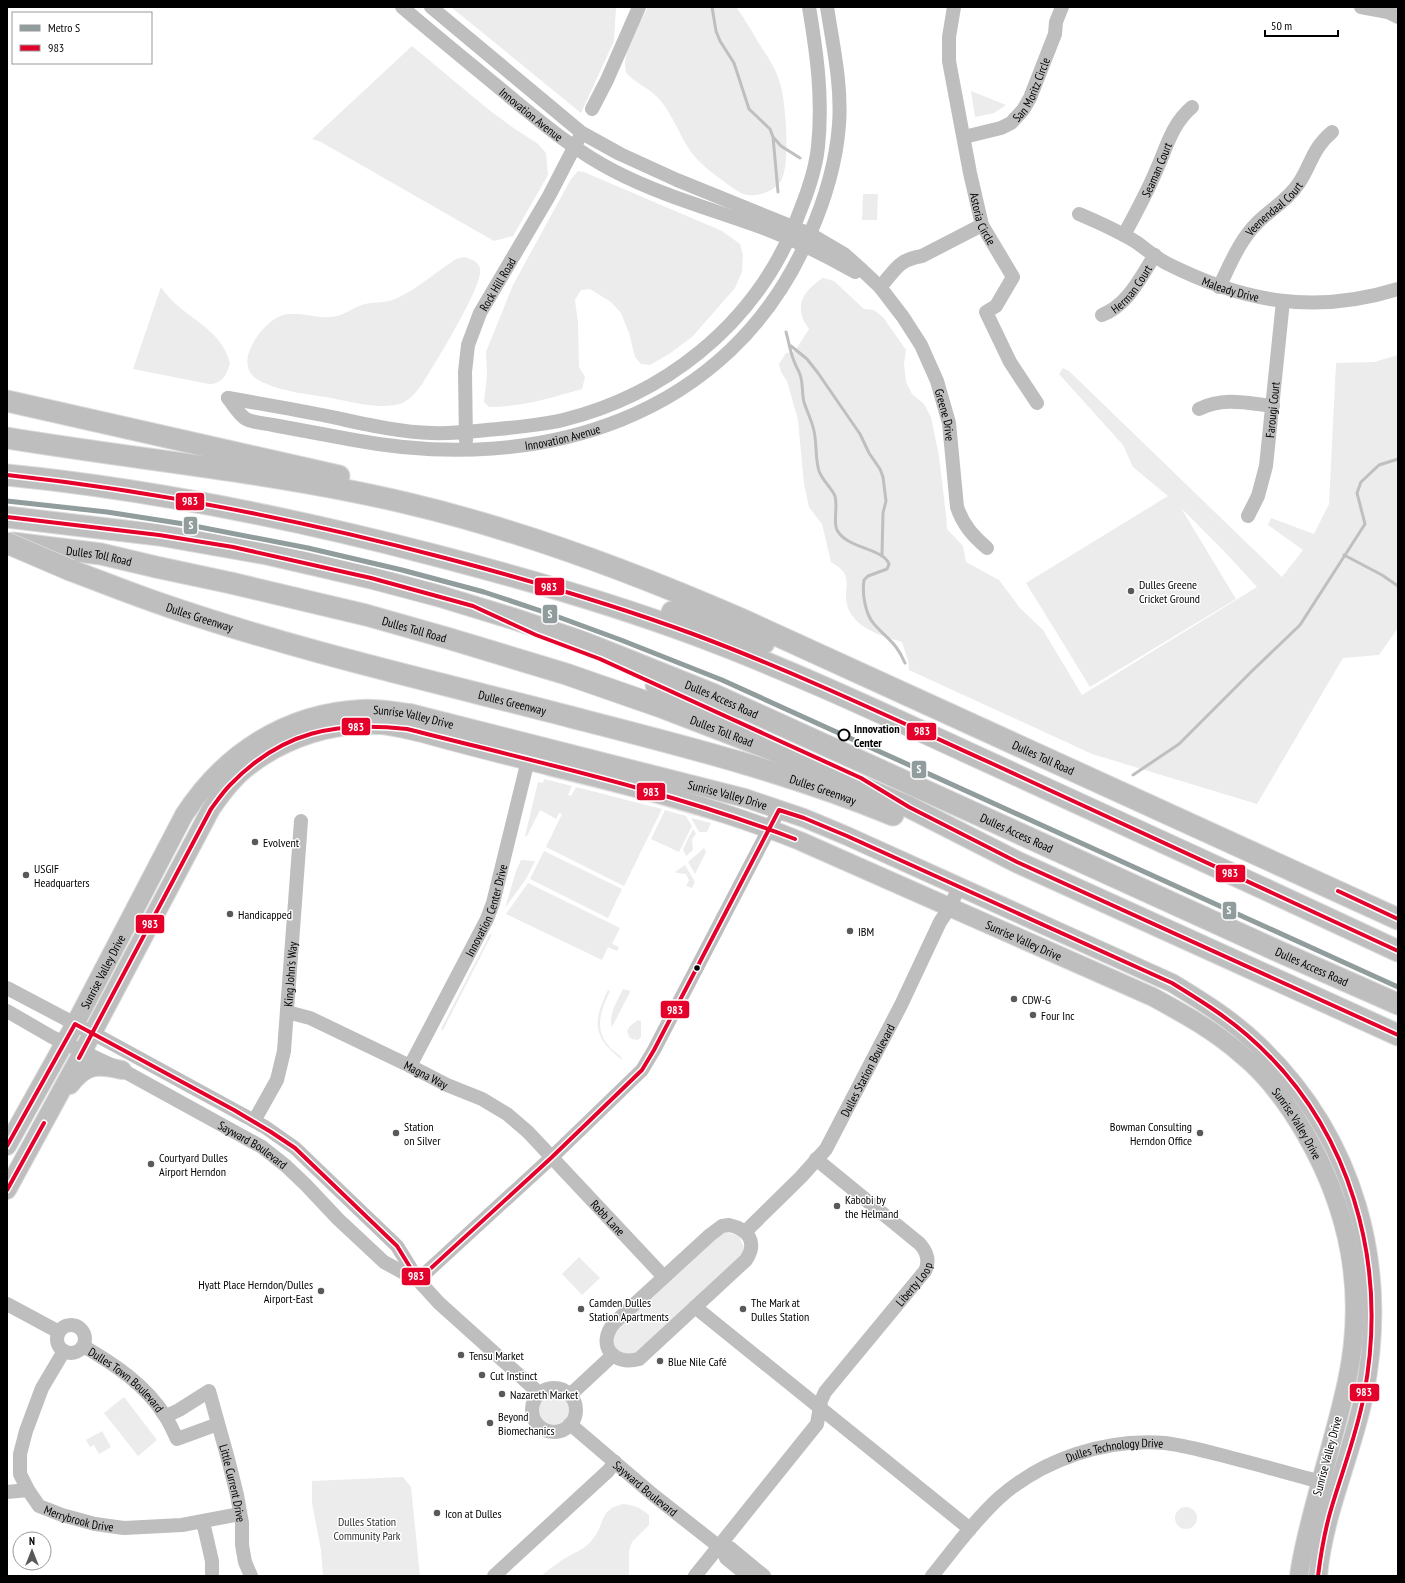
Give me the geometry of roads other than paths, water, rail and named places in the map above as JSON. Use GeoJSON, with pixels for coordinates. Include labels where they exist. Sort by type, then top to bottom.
{"type":"FeatureCollection","features":[{"type":"Feature","properties":{"kind":"highway"},"geometry":{"type":"LineString","coordinates":[[7,400],[361,481],[440,511]]}},
{"type":"Feature","properties":{"kind":"highway"},"geometry":{"type":"LineString","coordinates":[[7,438],[294,481],[378,497],[440,511]]}},
{"type":"Feature","properties":{"kind":"highway"},"geometry":{"type":"LineString","coordinates":[[7,475],[70,482],[189,500],[288,520],[392,544],[494,570],[644,616],[731,648],[829,689],[1243,878],[1398,952]]}},
{"type":"Feature","properties":{"kind":"highway","name":"Dulles Toll Road"},"geometry":{"type":"LineString","coordinates":[[440,511],[542,542],[649,580],[741,619],[1398,919]]}},
{"type":"Feature","properties":{"kind":"highway","name":"Dulles Access Road"},"geometry":{"type":"LineString","coordinates":[[7,517],[159,535],[233,547],[357,575],[473,606],[583,642],[715,695],[1293,958],[1398,1004]]}},
{"type":"Feature","properties":{"kind":"highway","name":"Dulles Toll Road"},"geometry":{"type":"LineString","coordinates":[[7,543],[101,554],[238,584],[366,615],[566,674],[704,722],[909,807],[1017,862],[1398,1035]]}},
{"type":"Feature","properties":{"kind":"highway","name":"Dulles Greenway"},"geometry":{"type":"LineString","coordinates":[[7,543],[70,570],[169,607],[272,639],[340,658],[700,750],[768,770],[836,793],[1017,862]]}},
{"type":"Feature","properties":{"kind":"highway"},"geometry":{"type":"LineString","coordinates":[[392,544],[454,552],[582,586],[711,624],[768,644],[957,728],[1031,752]]}},
{"type":"Feature","properties":{"kind":"highway"},"geometry":{"type":"LineString","coordinates":[[7,556],[54,557],[156,567]]}},
{"type":"Feature","properties":{"kind":"highway"},"geometry":{"type":"LineString","coordinates":[[473,606],[536,635],[600,660],[861,778],[909,807]]}},
{"type":"Feature","properties":{"kind":"main road","name":"Sunrise Valley Drive"},"geometry":{"type":"LineString","coordinates":[[7,1146],[75,1024],[192,804],[200,792],[224,767],[257,741],[275,731],[304,719],[337,711],[384,709],[410,713],[770,828],[1153,997],[1192,1018],[1243,1055],[1271,1084],[1299,1122],[1326,1172],[1343,1221],[1352,1267],[1355,1298],[1353,1339],[1347,1381],[1306,1534],[1299,1576]]}},
{"type":"Feature","properties":{"kind":"main road","name":"Sunrise Valley Drive"},"geometry":{"type":"LineString","coordinates":[[7,1190],[45,1122],[211,809],[222,792],[248,766],[288,742],[316,732],[347,726],[370,725],[407,730],[529,752],[745,798],[804,818],[847,836],[1172,983],[1219,1013],[1257,1044],[1286,1075],[1318,1116],[1336,1150],[1358,1208],[1367,1250],[1373,1306],[1370,1359],[1364,1397],[1325,1537],[1318,1576]]}},
{"type":"Feature","properties":{"kind":"main road"},"geometry":{"type":"LineString","coordinates":[[45,1122],[81,1072],[94,1066],[108,1066],[122,1070]]}},
{"type":"Feature","properties":{"kind":"street","name":"Innovation Avenue"},"geometry":{"type":"LineString","coordinates":[[402,7],[533,117],[573,147],[613,171],[641,184],[791,233]]}},
{"type":"Feature","properties":{"kind":"street","name":"Innovation Avenue"},"geometry":{"type":"LineString","coordinates":[[431,7],[582,133],[620,154],[807,240]]}},
{"type":"Feature","properties":{"kind":"street"},"geometry":{"type":"LineString","coordinates":[[592,109],[639,7]]}},
{"type":"Feature","properties":{"kind":"street","name":"Innovation Avenue"},"geometry":{"type":"LineString","coordinates":[[809,7],[820,89],[818,146],[811,177],[791,233],[776,262],[753,297],[735,318],[700,353],[655,384],[609,405],[562,420],[534,425],[466,432],[434,433],[395,429],[228,398],[247,420],[386,446],[433,451],[467,450],[528,444],[584,434],[648,408],[672,394],[713,367],[724,357],[750,329],[780,291],[807,240],[828,189],[835,158],[839,124],[838,73],[827,7]]}},
{"type":"Feature","properties":{"kind":"street","name":"Astoria Circle"},"geometry":{"type":"LineString","coordinates":[[954,7],[949,37],[949,61],[982,225],[1013,277],[996,306],[986,312],[1010,362],[1036,403]]}},
{"type":"Feature","properties":{"kind":"street","name":"San Moritz Circle"},"geometry":{"type":"LineString","coordinates":[[964,137],[1001,128],[1011,123],[1023,110],[1030,98],[1055,34],[1056,22],[1062,7]]}},
{"type":"Feature","properties":{"kind":"street"},"geometry":{"type":"LineString","coordinates":[[1361,7],[1382,11],[1398,17]]}},
{"type":"Feature","properties":{"kind":"street","name":"Seaman Court"},"geometry":{"type":"LineString","coordinates":[[1124,235],[1156,172],[1172,130],[1183,114],[1192,107]]}},
{"type":"Feature","properties":{"kind":"street","name":"Veenendaal Court"},"geometry":{"type":"LineString","coordinates":[[1219,287],[1243,240],[1256,224],[1285,200],[1299,184],[1316,149],[1323,139],[1332,132]]}},
{"type":"Feature","properties":{"kind":"street","name":"Rock Hill Road"},"geometry":{"type":"LineString","coordinates":[[467,450],[465,372],[468,345],[480,313],[549,196],[573,147],[582,133]]}},
{"type":"Feature","properties":{"kind":"street","name":"Maleady Drive"},"geometry":{"type":"LineString","coordinates":[[1079,214],[1124,235],[1164,262],[1219,287],[1243,294],[1283,301],[1338,301],[1362,298],[1398,289]]}},
{"type":"Feature","properties":{"kind":"street"},"geometry":{"type":"LineString","coordinates":[[880,287],[893,273],[902,274],[916,265],[922,256],[982,225]]}},
{"type":"Feature","properties":{"kind":"street","name":"Greene Drive"},"geometry":{"type":"LineString","coordinates":[[807,240],[826,256],[880,287],[912,330],[928,358],[937,381],[949,423],[959,512],[967,529],[987,548]]}},
{"type":"Feature","properties":{"kind":"street","name":"Herman Court"},"geometry":{"type":"LineString","coordinates":[[1102,315],[1120,305],[1155,255]]}},
{"type":"Feature","properties":{"kind":"street","name":"Farougi Court"},"geometry":{"type":"LineString","coordinates":[[1248,516],[1258,496],[1262,481],[1273,406],[1283,301]]}},
{"type":"Feature","properties":{"kind":"street"},"geometry":{"type":"LineString","coordinates":[[1199,409],[1221,401],[1273,406]]}},
{"type":"Feature","properties":{"kind":"street","name":"Innovation Center Drive"},"geometry":{"type":"LineString","coordinates":[[410,1066],[491,908],[529,752]]}},
{"type":"Feature","properties":{"kind":"street"},"geometry":{"type":"LineString","coordinates":[[418,1280],[551,1158],[642,1070],[654,1050],[779,810]]}},
{"type":"Feature","properties":{"kind":"street","name":"King John's Way"},"geometry":{"type":"LineString","coordinates":[[254,1121],[277,1080],[284,1051],[302,821]]}},
{"type":"Feature","properties":{"kind":"street","name":"Dulles Station Boulevard"},"geometry":{"type":"LineString","coordinates":[[745,1232],[801,1177],[826,1148],[901,1006],[940,922],[950,908],[960,887]]}},
{"type":"Feature","properties":{"kind":"street","name":"Sayward Boulevard"},"geometry":{"type":"LineString","coordinates":[[7,988],[265,1127],[295,1148],[397,1246],[418,1280],[453,1316],[539,1393]]}},
{"type":"Feature","properties":{"kind":"street","name":"Sayward Boulevard"},"geometry":{"type":"LineString","coordinates":[[7,1011],[52,1037],[122,1070],[242,1136],[274,1156],[306,1185],[338,1220],[384,1262],[418,1280]]}},
{"type":"Feature","properties":{"kind":"street","name":"Magna Way"},"geometry":{"type":"LineString","coordinates":[[287,1012],[310,1018],[447,1085],[482,1100],[507,1114],[528,1132],[551,1158]]}},
{"type":"Feature","properties":{"kind":"street","name":"Robb Lane"},"geometry":{"type":"LineString","coordinates":[[551,1158],[664,1277]]}},
{"type":"Feature","properties":{"kind":"street","name":"Liberty Loop"},"geometry":{"type":"LineString","coordinates":[[695,1576],[721,1548],[817,1424],[818,1406],[825,1392],[925,1271],[928,1265],[927,1254],[920,1244],[816,1160]]}},
{"type":"Feature","properties":{"kind":"street"},"geometry":{"type":"LineString","coordinates":[[729,1225],[739,1227],[745,1232],[751,1242],[751,1249],[748,1256],[695,1307],[639,1359],[629,1362],[613,1355],[607,1343],[609,1329],[664,1277],[722,1226],[729,1225]]}},
{"type":"Feature","properties":{"kind":"street"},"geometry":{"type":"LineString","coordinates":[[7,1304],[59,1332]]}},
{"type":"Feature","properties":{"kind":"street"},"geometry":{"type":"LineString","coordinates":[[695,1307],[970,1529]]}},
{"type":"Feature","properties":{"kind":"street"},"geometry":{"type":"LineString","coordinates":[[65,1326],[78,1327],[84,1334],[83,1346],[72,1353],[64,1351],[60,1348],[57,1341],[59,1332],[65,1326]]}},
{"type":"Feature","properties":{"kind":"street","name":"Dulles Town Boulevard"},"geometry":{"type":"LineString","coordinates":[[83,1346],[124,1372],[137,1383],[166,1416],[177,1439],[218,1424]]}},
{"type":"Feature","properties":{"kind":"street","name":"Merrybrook Drive"},"geometry":{"type":"LineString","coordinates":[[64,1351],[42,1388],[26,1431],[20,1454],[20,1474],[28,1490],[39,1506],[95,1524],[124,1528],[182,1526],[240,1514]]}},
{"type":"Feature","properties":{"kind":"street"},"geometry":{"type":"LineString","coordinates":[[570,1394],[613,1355]]}},
{"type":"Feature","properties":{"kind":"street"},"geometry":{"type":"LineString","coordinates":[[551,1388],[558,1388],[570,1394],[574,1400],[576,1413],[570,1424],[564,1429],[550,1432],[538,1425],[532,1412],[534,1399],[539,1393],[551,1388]]}},
{"type":"Feature","properties":{"kind":"street","name":"Dulles Town Boulevard"},"geometry":{"type":"LineString","coordinates":[[166,1416],[179,1410],[209,1391]]}},
{"type":"Feature","properties":{"kind":"street","name":"Little Current Drive"},"geometry":{"type":"LineString","coordinates":[[209,1391],[228,1459],[240,1514],[242,1545],[245,1562],[251,1576]]}},
{"type":"Feature","properties":{"kind":"street","name":"Sayward Boulevard"},"geometry":{"type":"LineString","coordinates":[[570,1424],[721,1548],[726,1558],[748,1576]]}},
{"type":"Feature","properties":{"kind":"street","name":"Dulles Technology Drive"},"geometry":{"type":"LineString","coordinates":[[932,1576],[970,1529],[1000,1498],[1051,1464],[1080,1453],[1123,1444],[1152,1442],[1188,1447],[1339,1486]]}},
{"type":"Feature","properties":{"kind":"street"},"geometry":{"type":"LineString","coordinates":[[494,1576],[608,1471],[615,1462]]}},
{"type":"Feature","properties":{"kind":"street"},"geometry":{"type":"LineString","coordinates":[[7,1492],[28,1490]]}},
{"type":"Feature","properties":{"kind":"street"},"geometry":{"type":"LineString","coordinates":[[203,1522],[212,1561],[212,1576]]}},
{"type":"Feature","properties":{"kind":"street","name":"Sayward Boulevard"},"geometry":{"type":"LineString","coordinates":[[721,1548],[730,1548],[764,1576]]}},
{"type":"Feature","properties":{"kind":"waterway"},"geometry":{"type":"LineString","coordinates":[[712,7],[716,31],[720,41],[734,63],[749,109],[770,129],[773,137],[778,192]]}},
{"type":"Feature","properties":{"kind":"waterway"},"geometry":{"type":"LineString","coordinates":[[773,137],[781,146],[800,158]]}},
{"type":"Feature","properties":{"kind":"waterway"},"geometry":{"type":"LineString","coordinates":[[786,332],[793,358],[802,381],[804,402],[814,431],[819,471],[835,496],[835,523],[837,530],[848,541],[873,551],[885,559],[889,564],[887,569],[868,576],[864,580],[863,591],[868,615],[874,624],[895,646],[905,663]]}},
{"type":"Feature","properties":{"kind":"waterway"},"geometry":{"type":"LineString","coordinates":[[791,346],[807,359],[818,373],[860,434],[869,453],[880,469],[883,477],[886,501],[883,513],[882,555]]}},
{"type":"Feature","properties":{"kind":"waterway"},"geometry":{"type":"LineString","coordinates":[[1133,775],[1179,744],[1300,625],[1365,524],[1357,493],[1361,482],[1379,465],[1398,459]]}},
{"type":"Feature","properties":{"kind":"waterway"},"geometry":{"type":"LineString","coordinates":[[1344,555],[1382,575],[1398,586]]}},
{"type":"Feature","properties":{"kind":"metro line","name":"S"},"geometry":{"type":"LineString","coordinates":[[7,501],[107,512],[184,524],[308,548],[402,570],[484,592],[553,615],[722,680],[1398,987]]}},
{"type":"Feature","properties":{"kind":"place","name":"Dulles Greene Cricket Ground"},"geometry":{"type":"Point","coordinates":[1131,591]}},
{"type":"Feature","properties":{"kind":"place","name":"Innovation Center"},"geometry":{"type":"Point","coordinates":[844,735]}},
{"type":"Feature","properties":{"kind":"place","name":"Evolvent"},"geometry":{"type":"Point","coordinates":[255,842]}},
{"type":"Feature","properties":{"kind":"place","name":"USGIF Headquarters"},"geometry":{"type":"Point","coordinates":[26,875]}},
{"type":"Feature","properties":{"kind":"place","name":"Handicapped"},"geometry":{"type":"Point","coordinates":[230,914]}},
{"type":"Feature","properties":{"kind":"place","name":"IBM"},"geometry":{"type":"Point","coordinates":[850,931]}},
{"type":"Feature","properties":{"kind":"place","name":"CDW-G"},"geometry":{"type":"Point","coordinates":[1014,999]}},
{"type":"Feature","properties":{"kind":"place","name":"Four Inc"},"geometry":{"type":"Point","coordinates":[1033,1015]}},
{"type":"Feature","properties":{"kind":"place","name":"Station on Silver"},"geometry":{"type":"Point","coordinates":[396,1133]}},
{"type":"Feature","properties":{"kind":"place","name":"Bowman Consulting Herndon Office"},"geometry":{"type":"Point","coordinates":[1200,1133]}},
{"type":"Feature","properties":{"kind":"place","name":"Courtyard Dulles Airport Herndon"},"geometry":{"type":"Point","coordinates":[151,1164]}},
{"type":"Feature","properties":{"kind":"place","name":"Kabobi by the Helmand"},"geometry":{"type":"Point","coordinates":[837,1206]}},
{"type":"Feature","properties":{"kind":"place","name":"Hyatt Place Herndon/Dulles Airport-East"},"geometry":{"type":"Point","coordinates":[321,1291]}},
{"type":"Feature","properties":{"kind":"place","name":"Camden Dulles Station Apartments"},"geometry":{"type":"Point","coordinates":[581,1309]}},
{"type":"Feature","properties":{"kind":"place","name":"The Mark at Dulles Station"},"geometry":{"type":"Point","coordinates":[743,1309]}},
{"type":"Feature","properties":{"kind":"place","name":"Tensu Market"},"geometry":{"type":"Point","coordinates":[461,1355]}},
{"type":"Feature","properties":{"kind":"place","name":"Blue Nile Café"},"geometry":{"type":"Point","coordinates":[660,1361]}},
{"type":"Feature","properties":{"kind":"place","name":"Cut Instinct"},"geometry":{"type":"Point","coordinates":[482,1375]}},
{"type":"Feature","properties":{"kind":"place","name":"Nazareth Market"},"geometry":{"type":"Point","coordinates":[502,1394]}},
{"type":"Feature","properties":{"kind":"place","name":"Beyond Biomechanics"},"geometry":{"type":"Point","coordinates":[490,1423]}},
{"type":"Feature","properties":{"kind":"place","name":"Icon at Dulles"},"geometry":{"type":"Point","coordinates":[437,1513]}},
{"type":"Feature","properties":{"kind":"park label","name":"Dulles Station Community Park"},"geometry":{"type":"Point","coordinates":[367,1528]}}]}
